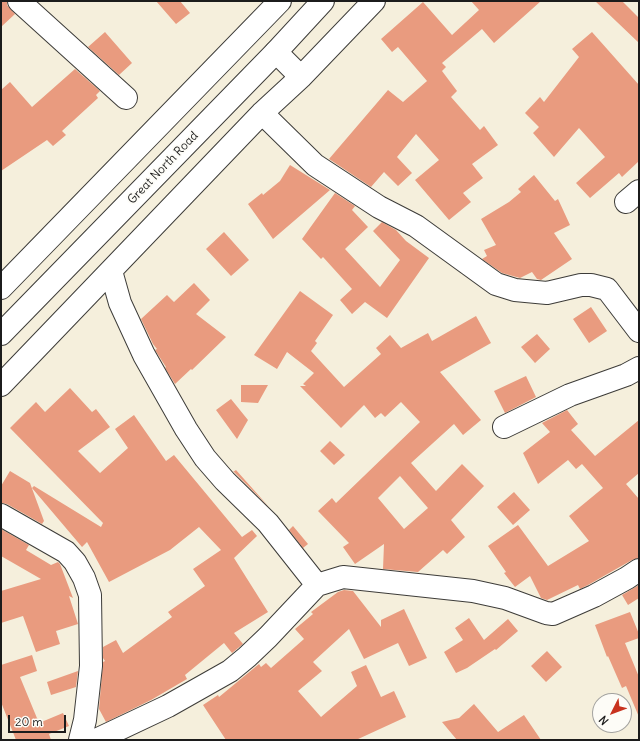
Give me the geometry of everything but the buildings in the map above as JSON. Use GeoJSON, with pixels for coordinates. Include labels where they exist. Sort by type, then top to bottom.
{"type":"FeatureCollection","features":[{"type":"Feature","properties":{"kind":"street"},"geometry":{"type":"LineString","coordinates":[[19,1],[126,98]]}},
{"type":"Feature","properties":{"kind":"street"},"geometry":{"type":"LineString","coordinates":[[1,288],[280,1]]}},
{"type":"Feature","properties":{"kind":"street","name":"Great North Road"},"geometry":{"type":"LineString","coordinates":[[1,334],[276,52],[323,1]]}},
{"type":"Feature","properties":{"kind":"street"},"geometry":{"type":"LineString","coordinates":[[1,385],[262,113],[300,77],[374,1]]}},
{"type":"Feature","properties":{"kind":"street"},"geometry":{"type":"LineString","coordinates":[[276,52],[300,77]]}},
{"type":"Feature","properties":{"kind":"street"},"geometry":{"type":"LineString","coordinates":[[262,113],[315,166],[379,207],[416,226],[496,284],[515,290],[547,293],[580,285],[591,285],[607,289],[639,330]]}},
{"type":"Feature","properties":{"kind":"street"},"geometry":{"type":"LineString","coordinates":[[111,271],[120,303],[144,355],[186,429],[205,458],[268,523],[317,584]]}},
{"type":"Feature","properties":{"kind":"street"},"geometry":{"type":"LineString","coordinates":[[504,427],[570,395],[626,375],[639,368]]}},
{"type":"Feature","properties":{"kind":"street"},"geometry":{"type":"LineString","coordinates":[[1,515],[66,552],[75,562],[84,578],[90,595],[90,666],[85,720],[80,740]]}},
{"type":"Feature","properties":{"kind":"street"},"geometry":{"type":"LineString","coordinates":[[96,740],[168,706],[230,671],[268,637],[317,584],[343,578],[473,591],[505,598],[546,613],[553,614],[594,596],[639,570]]}}]}
